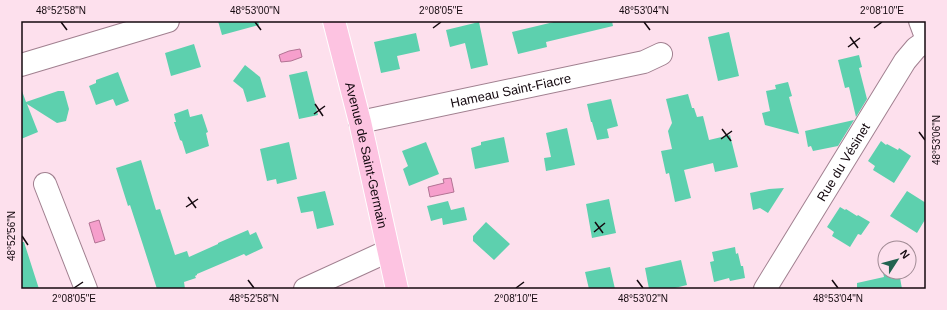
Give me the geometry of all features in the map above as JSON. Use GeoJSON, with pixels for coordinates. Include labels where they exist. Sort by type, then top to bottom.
{"type":"FeatureCollection","features":[{"type":"Feature","properties":{"kind":"main road","name":"Avenue de Saint-Germain"},"geometry":{"type":"LineString","coordinates":[[334,21],[360,122],[397,289]]}},
{"type":"Feature","properties":{"kind":"street"},"geometry":{"type":"LineString","coordinates":[[23,60],[168,21]]}},
{"type":"Feature","properties":{"kind":"street"},"geometry":{"type":"LineString","coordinates":[[920,21],[926,37]]}},
{"type":"Feature","properties":{"kind":"street","name":"Rue du Vésinet"},"geometry":{"type":"LineString","coordinates":[[765,289],[902,66],[916,48],[926,41]]}},
{"type":"Feature","properties":{"kind":"street","name":"Hameau Saint-Fiacre"},"geometry":{"type":"LineString","coordinates":[[360,122],[644,62],[661,54]]}},
{"type":"Feature","properties":{"kind":"street"},"geometry":{"type":"LineString","coordinates":[[45,184],[86,289]]}},
{"type":"Feature","properties":{"kind":"street"},"geometry":{"type":"LineString","coordinates":[[305,289],[388,251]]}},
{"type":"Feature","properties":{"kind":"shaded area"},"geometry":{"type":"Polygon","coordinates":[[[300,49],[302,57],[291,61],[281,62],[279,55],[300,49]]]}},
{"type":"Feature","properties":{"kind":"shaded area"},"geometry":{"type":"Polygon","coordinates":[[[451,178],[454,192],[430,197],[428,187],[444,183],[443,179],[451,178]]]}},
{"type":"Feature","properties":{"kind":"shaded area"},"geometry":{"type":"Polygon","coordinates":[[[99,220],[105,240],[95,243],[89,223],[99,220]]]}},
{"type":"Feature","properties":{"kind":"building"},"geometry":{"type":"Polygon","coordinates":[[[218,21],[258,21],[259,25],[222,35],[218,21]]]}},
{"type":"Feature","properties":{"kind":"building"},"geometry":{"type":"Polygon","coordinates":[[[558,21],[612,21],[613,26],[546,42],[547,47],[518,54],[512,32],[558,21]]]}},
{"type":"Feature","properties":{"kind":"building"},"geometry":{"type":"Polygon","coordinates":[[[479,22],[488,65],[471,69],[465,43],[450,47],[446,30],[479,22]]]}},
{"type":"Feature","properties":{"kind":"building"},"geometry":{"type":"Polygon","coordinates":[[[729,32],[739,76],[718,81],[708,37],[729,32]]]}},
{"type":"Feature","properties":{"kind":"building"},"geometry":{"type":"Polygon","coordinates":[[[416,33],[420,51],[397,56],[400,69],[381,73],[374,42],[416,33]]]}},
{"type":"Feature","properties":{"kind":"building"},"geometry":{"type":"Polygon","coordinates":[[[194,44],[201,67],[171,76],[165,53],[194,44]]]}},
{"type":"Feature","properties":{"kind":"building"},"geometry":{"type":"Polygon","coordinates":[[[859,55],[862,67],[859,68],[867,99],[856,117],[849,87],[845,88],[838,60],[859,55]]]}},
{"type":"Feature","properties":{"kind":"building"},"geometry":{"type":"Polygon","coordinates":[[[245,65],[260,77],[266,97],[247,102],[243,89],[233,81],[245,65]]]}},
{"type":"Feature","properties":{"kind":"building"},"geometry":{"type":"Polygon","coordinates":[[[307,71],[318,115],[299,119],[289,75],[307,71]]]}},
{"type":"Feature","properties":{"kind":"building"},"geometry":{"type":"Polygon","coordinates":[[[118,72],[129,101],[116,106],[113,99],[96,105],[89,86],[96,83],[96,80],[118,72]]]}},
{"type":"Feature","properties":{"kind":"building"},"geometry":{"type":"Polygon","coordinates":[[[788,82],[792,96],[789,97],[799,134],[765,125],[762,113],[770,111],[766,91],[776,89],[775,85],[788,82]]]}},
{"type":"Feature","properties":{"kind":"building"},"geometry":{"type":"Polygon","coordinates":[[[22,91],[26,102],[58,91],[64,91],[69,109],[66,121],[57,123],[27,104],[38,132],[21,139],[22,91]]]}},
{"type":"Feature","properties":{"kind":"building"},"geometry":{"type":"Polygon","coordinates":[[[688,94],[692,108],[694,108],[697,117],[703,116],[709,140],[730,135],[738,167],[715,172],[713,163],[684,170],[691,198],[675,202],[669,173],[666,174],[661,151],[672,149],[668,131],[672,123],[666,99],[688,94]]]}},
{"type":"Feature","properties":{"kind":"building"},"geometry":{"type":"Polygon","coordinates":[[[611,99],[618,126],[607,129],[609,138],[597,140],[587,104],[611,99]]]}},
{"type":"Feature","properties":{"kind":"building"},"geometry":{"type":"Polygon","coordinates":[[[188,109],[190,117],[202,114],[208,132],[206,133],[209,146],[186,154],[174,122],[176,122],[174,114],[188,109]]]}},
{"type":"Feature","properties":{"kind":"building"},"geometry":{"type":"Polygon","coordinates":[[[854,120],[838,146],[813,151],[811,146],[808,147],[805,131],[854,120]]]}},
{"type":"Feature","properties":{"kind":"building"},"geometry":{"type":"Polygon","coordinates":[[[567,128],[575,165],[546,171],[544,158],[551,157],[546,133],[567,128]]]}},
{"type":"Feature","properties":{"kind":"building"},"geometry":{"type":"Polygon","coordinates":[[[504,137],[509,162],[475,169],[471,148],[481,145],[481,142],[504,137]]]}},
{"type":"Feature","properties":{"kind":"building"},"geometry":{"type":"Polygon","coordinates":[[[881,141],[898,150],[899,148],[911,156],[894,183],[873,170],[875,166],[868,161],[881,141]]]}},
{"type":"Feature","properties":{"kind":"building"},"geometry":{"type":"Polygon","coordinates":[[[289,142],[297,179],[277,184],[276,179],[267,181],[260,149],[289,142]]]}},
{"type":"Feature","properties":{"kind":"building"},"geometry":{"type":"Polygon","coordinates":[[[426,142],[439,174],[409,186],[403,169],[408,166],[402,151],[426,142]]]}},
{"type":"Feature","properties":{"kind":"building"},"geometry":{"type":"Polygon","coordinates":[[[141,160],[156,210],[160,209],[175,255],[187,251],[189,257],[248,230],[250,235],[256,232],[263,248],[246,256],[244,254],[197,274],[195,276],[196,278],[184,282],[185,289],[157,289],[130,205],[128,206],[116,168],[141,160]]]}},
{"type":"Feature","properties":{"kind":"building"},"geometry":{"type":"Polygon","coordinates":[[[784,188],[768,213],[760,208],[753,210],[750,193],[784,188]]]}},
{"type":"Feature","properties":{"kind":"building"},"geometry":{"type":"Polygon","coordinates":[[[325,191],[334,225],[317,229],[313,211],[301,213],[297,197],[325,191]]]}},
{"type":"Feature","properties":{"kind":"building"},"geometry":{"type":"Polygon","coordinates":[[[907,191],[926,203],[926,218],[917,233],[890,216],[907,191]]]}},
{"type":"Feature","properties":{"kind":"building"},"geometry":{"type":"Polygon","coordinates":[[[609,199],[616,233],[592,238],[586,204],[609,199]]]}},
{"type":"Feature","properties":{"kind":"building"},"geometry":{"type":"Polygon","coordinates":[[[448,201],[451,210],[464,207],[467,220],[443,225],[442,218],[431,221],[427,206],[448,201]]]}},
{"type":"Feature","properties":{"kind":"building"},"geometry":{"type":"Polygon","coordinates":[[[840,207],[870,222],[861,235],[858,234],[850,247],[832,236],[834,232],[827,227],[840,207]]]}},
{"type":"Feature","properties":{"kind":"building"},"geometry":{"type":"Polygon","coordinates":[[[486,222],[510,244],[494,260],[473,241],[473,236],[486,222]]]}},
{"type":"Feature","properties":{"kind":"building"},"geometry":{"type":"Polygon","coordinates":[[[21,242],[24,242],[39,289],[21,289],[21,242]]]}},
{"type":"Feature","properties":{"kind":"building"},"geometry":{"type":"Polygon","coordinates":[[[735,247],[741,266],[743,266],[745,278],[730,281],[729,278],[714,282],[710,262],[714,261],[712,252],[735,247]]]}},
{"type":"Feature","properties":{"kind":"building"},"geometry":{"type":"Polygon","coordinates":[[[681,260],[687,285],[671,289],[649,289],[645,268],[681,260]]]}},
{"type":"Feature","properties":{"kind":"building"},"geometry":{"type":"Polygon","coordinates":[[[610,267],[615,289],[589,289],[585,272],[610,267]]]}},
{"type":"Feature","properties":{"kind":"building"},"geometry":{"type":"Polygon","coordinates":[[[877,279],[877,280],[900,280],[902,289],[857,289],[857,283],[877,279]]]}}]}
